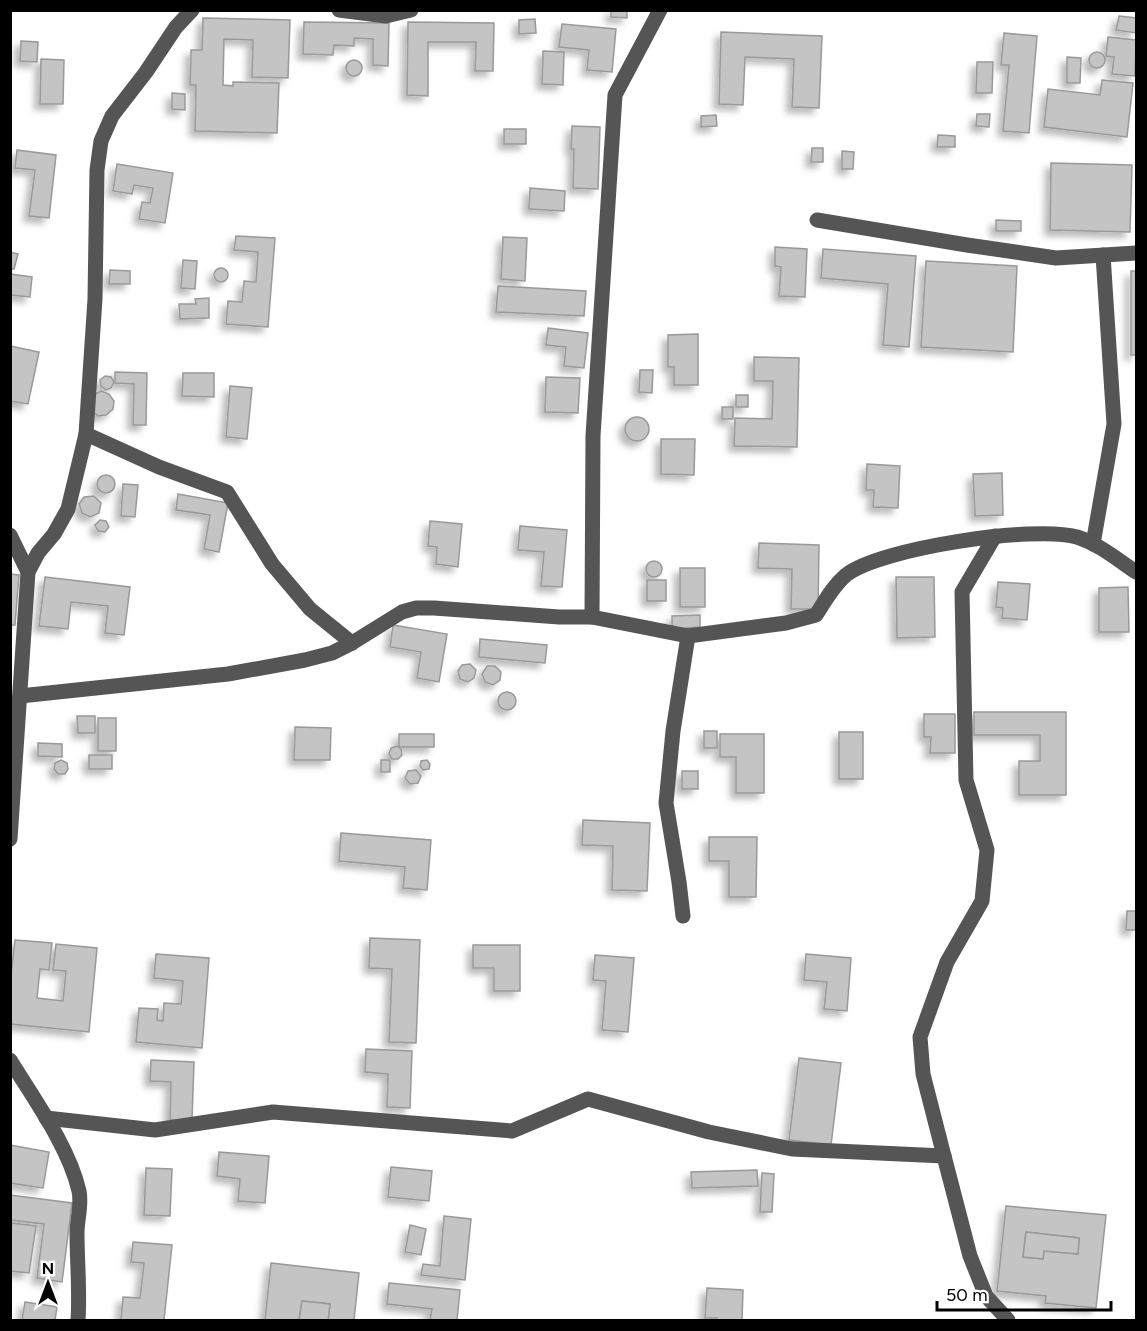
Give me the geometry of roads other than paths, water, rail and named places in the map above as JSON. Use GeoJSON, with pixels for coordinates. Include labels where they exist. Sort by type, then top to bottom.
{"type":"FeatureCollection","features":[{"type":"Feature","properties":{"kind":"street"},"geometry":{"type":"LineString","coordinates":[[10,839],[28,572],[68,509],[86,434],[95,299],[97,170],[101,141],[112,116],[146,72],[176,27],[192,10]]}},
{"type":"Feature","properties":{"kind":"street"},"geometry":{"type":"LineString","coordinates":[[339,10],[386,16],[411,10]]}},
{"type":"Feature","properties":{"kind":"street"},"geometry":{"type":"LineString","coordinates":[[592,617],[593,436],[615,94],[660,10]]}},
{"type":"Feature","properties":{"kind":"street"},"geometry":{"type":"LineString","coordinates":[[817,220],[1056,258],[1137,253]]}},
{"type":"Feature","properties":{"kind":"street"},"geometry":{"type":"LineString","coordinates":[[1093,544],[1114,424],[1103,255]]}},
{"type":"Feature","properties":{"kind":"street"},"geometry":{"type":"LineString","coordinates":[[86,434],[159,467],[227,492],[272,564],[310,609],[352,644]]}},
{"type":"Feature","properties":{"kind":"street"},"geometry":{"type":"LineString","coordinates":[[20,696],[228,674],[305,660],[332,653],[352,644],[402,612],[417,608],[592,617],[688,636],[786,623],[816,615],[831,591],[846,576],[861,566],[889,556],[996,536],[1059,534],[1077,537],[1093,544],[1137,572]]}},
{"type":"Feature","properties":{"kind":"street"},"geometry":{"type":"LineString","coordinates":[[10,535],[28,572]]}},
{"type":"Feature","properties":{"kind":"street"},"geometry":{"type":"LineString","coordinates":[[996,536],[962,592],[966,780],[987,850],[982,901],[947,962],[920,1037],[924,1074],[970,1256],[986,1296],[1008,1320]]}},
{"type":"Feature","properties":{"kind":"street"},"geometry":{"type":"LineString","coordinates":[[683,916],[666,803],[673,731],[688,636]]}},
{"type":"Feature","properties":{"kind":"street"},"geometry":{"type":"LineString","coordinates":[[10,1060],[65,1153],[79,1193],[78,1320]]}},
{"type":"Feature","properties":{"kind":"street"},"geometry":{"type":"LineString","coordinates":[[46,1118],[155,1130],[273,1112],[512,1131],[588,1099],[709,1132],[792,1149],[944,1156]]}}]}
